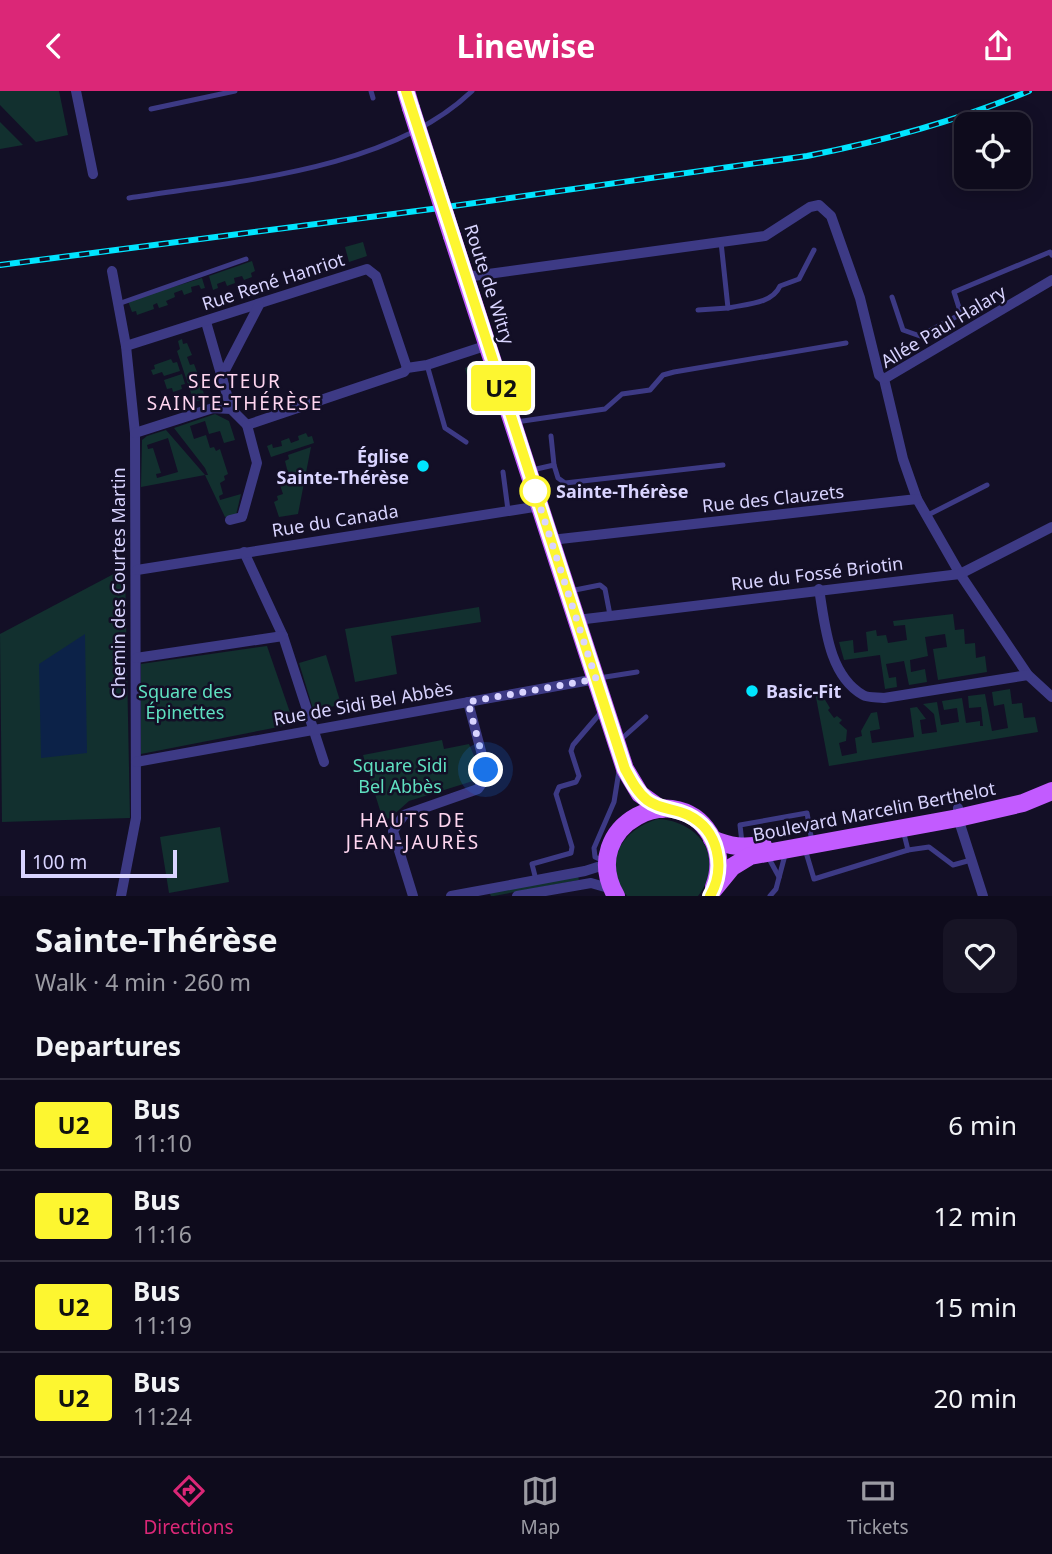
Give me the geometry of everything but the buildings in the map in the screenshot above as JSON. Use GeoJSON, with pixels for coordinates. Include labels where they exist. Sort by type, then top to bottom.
{"type":"FeatureCollection","features":[{"type":"Feature","properties":{"kind":"main road","name":"Route de Witry"},"geometry":{"type":"LineString","coordinates":[[408,100],[621,755],[640,794],[661,809]]}},
{"type":"Feature","properties":{"kind":"main road","name":"Route de Witry"},"geometry":{"type":"LineString","coordinates":[[621,755],[628,807],[625,824]]}},
{"type":"Feature","properties":{"kind":"main road","name":"Boulevard Marcelin Berthelot"},"geometry":{"type":"LineString","coordinates":[[712,839],[730,847],[755,849],[903,828],[1006,799],[1052,779]]}},
{"type":"Feature","properties":{"kind":"main road","name":"Boulevard Marcelin Berthelot"},"geometry":{"type":"LineString","coordinates":[[799,843],[1023,803],[1052,791]]}},
{"type":"Feature","properties":{"kind":"main road"},"geometry":{"type":"LineString","coordinates":[[614,892],[607,863],[611,843],[625,824],[640,814],[661,809],[674,810],[693,818],[704,827],[712,839],[719,862],[712,893]]}},
{"type":"Feature","properties":{"kind":"main road","name":"Boulevard Marcelin Berthelot"},"geometry":{"type":"LineString","coordinates":[[712,893],[732,867],[750,856],[755,849]]}},
{"type":"Feature","properties":{"kind":"street"},"geometry":{"type":"LineString","coordinates":[[76,91],[93,174]]}},
{"type":"Feature","properties":{"kind":"street"},"geometry":{"type":"LineString","coordinates":[[466,277],[765,236],[810,207],[819,205],[831,216],[860,297],[879,375],[884,379]]}},
{"type":"Feature","properties":{"kind":"street","name":"Rue René Hanriot"},"geometry":{"type":"LineString","coordinates":[[125,346],[367,269],[372,270],[376,276],[407,368]]}},
{"type":"Feature","properties":{"kind":"street","name":"Chemin des Courtes Martin"},"geometry":{"type":"LineString","coordinates":[[112,271],[125,346],[135,433],[137,570],[136,818],[121,896]]}},
{"type":"Feature","properties":{"kind":"street","name":"Allée Paul Halary"},"geometry":{"type":"LineString","coordinates":[[1052,280],[884,379],[903,459],[917,499],[960,574],[1028,675],[1052,697]]}},
{"type":"Feature","properties":{"kind":"street"},"geometry":{"type":"LineString","coordinates":[[222,376],[259,305]]}},
{"type":"Feature","properties":{"kind":"street"},"geometry":{"type":"LineString","coordinates":[[206,322],[231,409],[247,425],[256,455],[256,470],[242,517],[230,520]]}},
{"type":"Feature","properties":{"kind":"street"},"geometry":{"type":"LineString","coordinates":[[247,425],[404,372],[407,368],[427,365],[488,345]]}},
{"type":"Feature","properties":{"kind":"street"},"geometry":{"type":"LineString","coordinates":[[135,433],[214,408],[231,409]]}},
{"type":"Feature","properties":{"kind":"street","name":"Rue des Clauzets"},"geometry":{"type":"LineString","coordinates":[[551,540],[917,499]]}},
{"type":"Feature","properties":{"kind":"street","name":"Rue du Canada"},"geometry":{"type":"LineString","coordinates":[[137,570],[540,506]]}},
{"type":"Feature","properties":{"kind":"street","name":"Rue du Fossé Briotin"},"geometry":{"type":"LineString","coordinates":[[577,619],[960,574],[1052,527]]}},
{"type":"Feature","properties":{"kind":"street"},"geometry":{"type":"LineString","coordinates":[[244,552],[283,636],[324,762]]}},
{"type":"Feature","properties":{"kind":"street"},"geometry":{"type":"LineString","coordinates":[[819,590],[825,629],[835,661],[847,682],[864,696],[884,698],[1028,675]]}},
{"type":"Feature","properties":{"kind":"street"},"geometry":{"type":"LineString","coordinates":[[136,657],[283,636]]}},
{"type":"Feature","properties":{"kind":"street","name":"Rue de Sidi Bel Abbès"},"geometry":{"type":"LineString","coordinates":[[136,762],[596,679]]}},
{"type":"Feature","properties":{"kind":"street"},"geometry":{"type":"LineString","coordinates":[[413,896],[393,831],[404,815],[478,789],[485,779],[486,770],[468,702]]}},
{"type":"Feature","properties":{"kind":"street"},"geometry":{"type":"LineString","coordinates":[[958,813],[983,896]]}},
{"type":"Feature","properties":{"kind":"street"},"geometry":{"type":"LineString","coordinates":[[451,896],[585,871],[607,863]]}},
{"type":"Feature","properties":{"kind":"street"},"geometry":{"type":"LineString","coordinates":[[517,896],[591,883],[614,892]]}},
{"type":"Feature","properties":{"kind":"lane"},"geometry":{"type":"LineString","coordinates":[[151,109],[234,91]]}},
{"type":"Feature","properties":{"kind":"lane"},"geometry":{"type":"LineString","coordinates":[[129,198],[309,169],[362,153],[438,118],[455,108],[472,91]]}},
{"type":"Feature","properties":{"kind":"lane"},"geometry":{"type":"LineString","coordinates":[[721,242],[728,308]]}},
{"type":"Feature","properties":{"kind":"lane"},"geometry":{"type":"LineString","coordinates":[[698,310],[728,308],[770,299],[776,295],[780,286],[799,279],[814,250]]}},
{"type":"Feature","properties":{"kind":"lane"},"geometry":{"type":"LineString","coordinates":[[892,297],[903,330],[920,336],[961,314],[954,292],[1050,251],[1052,255]]}},
{"type":"Feature","properties":{"kind":"lane"},"geometry":{"type":"LineString","coordinates":[[118,304],[246,259]]}},
{"type":"Feature","properties":{"kind":"lane"},"geometry":{"type":"LineString","coordinates":[[513,423],[605,409],[622,394],[650,390],[663,375],[674,372],[846,343]]}},
{"type":"Feature","properties":{"kind":"lane"},"geometry":{"type":"LineString","coordinates":[[427,365],[445,428],[466,442]]}},
{"type":"Feature","properties":{"kind":"lane"},"geometry":{"type":"LineString","coordinates":[[551,436],[554,465],[558,478],[565,483],[723,465]]}},
{"type":"Feature","properties":{"kind":"lane"},"geometry":{"type":"LineString","coordinates":[[528,471],[554,465]]}},
{"type":"Feature","properties":{"kind":"lane"},"geometry":{"type":"LineString","coordinates":[[503,472],[508,510]]}},
{"type":"Feature","properties":{"kind":"lane"},"geometry":{"type":"LineString","coordinates":[[926,516],[987,485]]}},
{"type":"Feature","properties":{"kind":"lane"},"geometry":{"type":"LineString","coordinates":[[568,592],[600,585],[605,589],[610,615]]}},
{"type":"Feature","properties":{"kind":"lane"},"geometry":{"type":"LineString","coordinates":[[596,679],[637,672]]}},
{"type":"Feature","properties":{"kind":"lane"},"geometry":{"type":"LineString","coordinates":[[536,880],[532,864],[571,853],[572,847],[556,794],[559,787],[576,782],[579,776],[571,751],[573,745],[605,708]]}},
{"type":"Feature","properties":{"kind":"lane"},"geometry":{"type":"LineString","coordinates":[[607,863],[595,857],[594,848],[614,802],[621,755],[646,717]]}},
{"type":"Feature","properties":{"kind":"lane"},"geometry":{"type":"LineString","coordinates":[[770,896],[799,843],[807,813],[740,825],[755,849],[779,877]]}},
{"type":"Feature","properties":{"kind":"lane"},"geometry":{"type":"LineString","coordinates":[[903,828],[908,851]]}},
{"type":"Feature","properties":{"kind":"lane"},"geometry":{"type":"LineString","coordinates":[[799,843],[814,879],[929,847],[953,865],[971,860]]}},
{"type":"Feature","properties":{"kind":"green space"},"geometry":{"type":"Polygon","coordinates":[[[0,91],[59,91],[68,135],[36,142],[0,105],[0,91]]]}},
{"type":"Feature","properties":{"kind":"green space"},"geometry":{"type":"Polygon","coordinates":[[[0,122],[23,145],[0,149],[0,122]]]}},
{"type":"Feature","properties":{"kind":"green space"},"geometry":{"type":"Polygon","coordinates":[[[363,242],[367,256],[349,262],[345,247],[363,242]]]}},
{"type":"Feature","properties":{"kind":"green space"},"geometry":{"type":"Polygon","coordinates":[[[252,261],[255,271],[251,273],[252,277],[244,280],[242,276],[234,278],[235,283],[227,286],[225,281],[217,284],[218,288],[213,290],[209,276],[252,261]]]}},
{"type":"Feature","properties":{"kind":"green space"},"geometry":{"type":"Polygon","coordinates":[[[202,278],[205,288],[201,289],[199,285],[191,287],[192,292],[184,295],[182,290],[174,293],[175,297],[166,301],[168,305],[159,308],[157,303],[153,305],[154,309],[137,315],[136,311],[132,312],[128,301],[202,278]]]}},
{"type":"Feature","properties":{"kind":"green space"},"geometry":{"type":"Polygon","coordinates":[[[182,339],[183,344],[187,343],[192,355],[187,357],[197,372],[193,374],[195,382],[200,381],[204,394],[200,395],[201,400],[194,402],[177,351],[180,349],[178,341],[182,339]]]}},
{"type":"Feature","properties":{"kind":"green space"},"geometry":{"type":"Polygon","coordinates":[[[171,359],[173,363],[177,362],[180,371],[164,376],[162,372],[153,375],[151,370],[155,369],[154,365],[171,359]]]}},
{"type":"Feature","properties":{"kind":"green space"},"geometry":{"type":"Polygon","coordinates":[[[480,364],[483,378],[469,383],[465,368],[480,364]]]}},
{"type":"Feature","properties":{"kind":"green space"},"geometry":{"type":"Polygon","coordinates":[[[182,374],[185,384],[181,385],[182,389],[173,392],[172,388],[167,389],[164,380],[182,374]]]}},
{"type":"Feature","properties":{"kind":"green space"},"geometry":{"type":"Polygon","coordinates":[[[215,414],[229,421],[235,440],[224,443],[220,431],[209,434],[205,421],[190,426],[194,439],[206,435],[210,448],[214,447],[216,451],[220,449],[228,474],[220,483],[223,494],[219,496],[220,500],[241,494],[236,515],[225,517],[205,475],[208,475],[205,468],[174,428],[215,414]]]}},
{"type":"Feature","properties":{"kind":"green space"},"geometry":{"type":"Polygon","coordinates":[[[166,430],[205,475],[141,487],[142,440],[166,430]],[[168,438],[147,445],[148,449],[153,448],[161,473],[156,474],[157,478],[178,472],[168,438]]]}},
{"type":"Feature","properties":{"kind":"green space"},"geometry":{"type":"Polygon","coordinates":[[[306,433],[308,437],[312,436],[314,443],[271,457],[267,446],[282,446],[281,441],[289,438],[291,443],[306,433]]]}},
{"type":"Feature","properties":{"kind":"green space"},"geometry":{"type":"Polygon","coordinates":[[[311,447],[298,514],[279,517],[274,502],[278,500],[277,496],[283,494],[279,482],[283,480],[282,476],[288,473],[285,461],[289,459],[288,455],[311,447]]]}},
{"type":"Feature","properties":{"kind":"green space"},"geometry":{"type":"Polygon","coordinates":[[[125,568],[130,818],[2,822],[0,634],[125,568]]]}},
{"type":"Feature","properties":{"kind":"green space"},"geometry":{"type":"Polygon","coordinates":[[[479,607],[481,622],[391,636],[397,674],[355,682],[345,629],[479,607]]]}},
{"type":"Feature","properties":{"kind":"green space"},"geometry":{"type":"Polygon","coordinates":[[[953,614],[955,630],[964,629],[965,644],[975,643],[976,658],[985,656],[987,672],[938,680],[933,649],[947,647],[945,634],[925,637],[928,656],[910,660],[911,672],[925,669],[927,682],[909,685],[904,661],[886,664],[889,678],[896,677],[897,687],[885,689],[880,655],[844,660],[839,642],[853,640],[854,653],[868,651],[866,632],[876,630],[877,636],[886,635],[888,643],[907,640],[905,625],[894,626],[893,621],[953,614]]]}},
{"type":"Feature","properties":{"kind":"green space","name":"Square des Épinettes"},"geometry":{"type":"Polygon","coordinates":[[[267,646],[294,724],[141,754],[141,664],[267,646]]]}},
{"type":"Feature","properties":{"kind":"green space"},"geometry":{"type":"Polygon","coordinates":[[[326,655],[341,704],[314,712],[299,663],[326,655]]]}},
{"type":"Feature","properties":{"kind":"green space"},"geometry":{"type":"Polygon","coordinates":[[[1010,689],[1012,704],[1022,703],[1024,718],[1035,717],[1038,732],[829,766],[815,692],[819,690],[830,708],[828,710],[834,718],[837,716],[842,720],[839,723],[847,730],[846,741],[839,743],[842,756],[857,753],[855,738],[862,736],[861,731],[871,713],[877,712],[880,729],[870,731],[872,743],[914,737],[910,708],[917,707],[926,719],[920,720],[922,734],[937,732],[934,714],[923,704],[937,702],[941,725],[959,722],[957,708],[944,710],[942,701],[962,698],[966,723],[980,721],[980,726],[983,726],[981,707],[969,708],[968,696],[985,694],[992,731],[1008,728],[1004,704],[994,706],[992,692],[1010,689]]]}},
{"type":"Feature","properties":{"kind":"green space","name":"Square Sidi Bel Abbès"},"geometry":{"type":"Polygon","coordinates":[[[442,740],[444,749],[469,744],[477,767],[473,781],[409,801],[390,818],[383,820],[363,755],[442,740]]]}},
{"type":"Feature","properties":{"kind":"green space"},"geometry":{"type":"Polygon","coordinates":[[[658,819],[673,821],[686,827],[704,844],[710,869],[698,896],[627,896],[619,884],[615,860],[625,839],[645,824],[658,819]]]}},
{"type":"Feature","properties":{"kind":"green space"},"geometry":{"type":"Polygon","coordinates":[[[220,827],[229,882],[169,893],[160,837],[220,827]]]}},
{"type":"Feature","properties":{"kind":"green space"},"geometry":{"type":"Polygon","coordinates":[[[578,876],[579,880],[494,896],[489,892],[578,876]]]}},
{"type":"Feature","properties":{"kind":"water"},"geometry":{"type":"Polygon","coordinates":[[[85,634],[87,753],[41,758],[39,664],[85,634]]]}},
{"type":"Feature","properties":{"kind":"railway"},"geometry":{"type":"LineString","coordinates":[[0,265],[432,209],[807,156],[920,129],[1029,91]]}},
{"type":"Feature","properties":{"kind":"bus line","name":"U2"},"geometry":{"type":"LineString","coordinates":[[406,91],[625,769],[640,794],[648,801],[661,809],[682,812],[701,824],[710,835],[716,848],[719,867],[710,896]]}},
{"type":"Feature","properties":{"kind":"place","name":"Église Sainte-Thérèse"},"geometry":{"type":"Point","coordinates":[423,466]}},
{"type":"Feature","properties":{"kind":"place","name":"Sainte-Thérèse"},"geometry":{"type":"Point","coordinates":[535,491]}},
{"type":"Feature","properties":{"kind":"place","name":"Basic-Fit"},"geometry":{"type":"Point","coordinates":[752,691]}},
{"type":"Feature","properties":{"kind":"district","name":"SECTEUR SAINTE-THÉRÈSE"},"geometry":{"type":"Point","coordinates":[235,392]}},
{"type":"Feature","properties":{"kind":"district","name":"HAUTS DE JEAN-JAURÈS"},"geometry":{"type":"Point","coordinates":[413,831]}},
{"type":"Feature","properties":{"kind":"route"},"geometry":{"type":"LineString","coordinates":[[486,770],[468,702],[596,679],[535,491]]}}]}
